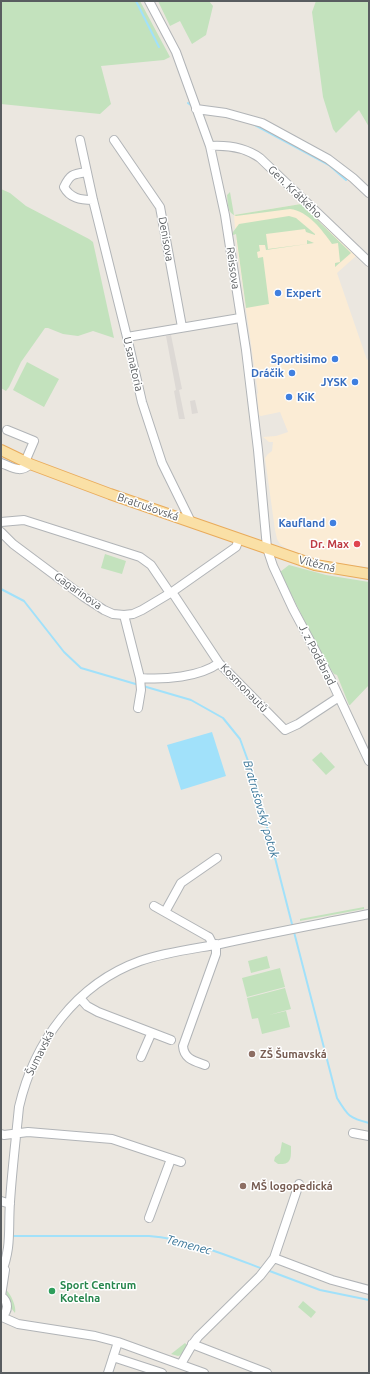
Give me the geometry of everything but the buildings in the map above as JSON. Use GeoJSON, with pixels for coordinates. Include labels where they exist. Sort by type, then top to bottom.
{"type":"FeatureCollection","features":[{"type":"Feature","properties":{"kind":"main road","name":"Bratrušovská"},"geometry":{"type":"LineString","coordinates":[[1,450],[28,463],[267,548]]}},
{"type":"Feature","properties":{"kind":"main road","name":"Vítězná"},"geometry":{"type":"LineString","coordinates":[[267,548],[315,565],[369,574]]}},
{"type":"Feature","properties":{"kind":"street","name":"Reissova"},"geometry":{"type":"LineString","coordinates":[[149,1],[176,52],[210,146],[225,215],[246,350],[258,450],[267,548]]}},
{"type":"Feature","properties":{"kind":"street"},"geometry":{"type":"LineString","coordinates":[[196,109],[226,113],[262,123],[328,159],[353,178],[369,193]]}},
{"type":"Feature","properties":{"kind":"street","name":"U sanatoria"},"geometry":{"type":"LineString","coordinates":[[80,140],[142,402],[162,463],[191,522]]}},
{"type":"Feature","properties":{"kind":"street","name":"Denisova"},"geometry":{"type":"LineString","coordinates":[[114,140],[160,208],[182,327]]}},
{"type":"Feature","properties":{"kind":"street","name":"Gen. Krátkého"},"geometry":{"type":"LineString","coordinates":[[210,146],[221,145],[250,152],[260,158],[369,262]]}},
{"type":"Feature","properties":{"kind":"street"},"geometry":{"type":"LineString","coordinates":[[87,172],[76,173],[68,178],[64,187],[68,194],[72,196],[83,200],[93,200]]}},
{"type":"Feature","properties":{"kind":"street"},"geometry":{"type":"LineString","coordinates":[[127,337],[240,318]]}},
{"type":"Feature","properties":{"kind":"street"},"geometry":{"type":"LineString","coordinates":[[1,463],[18,470],[26,469],[34,441],[7,430]]}},
{"type":"Feature","properties":{"kind":"street","name":"Kosmonautů"},"geometry":{"type":"LineString","coordinates":[[1,522],[24,520],[140,557],[151,565],[219,663],[286,730],[339,698]]}},
{"type":"Feature","properties":{"kind":"street","name":"Gagarinova"},"geometry":{"type":"LineString","coordinates":[[1,532],[13,544],[84,597],[109,612],[124,615]]}},
{"type":"Feature","properties":{"kind":"street"},"geometry":{"type":"LineString","coordinates":[[138,708],[140,683],[124,615],[133,614],[142,610],[171,592],[236,547],[239,539]]}},
{"type":"Feature","properties":{"kind":"street","name":"J. z Poděbrad"},"geometry":{"type":"LineString","coordinates":[[267,548],[273,566],[293,609],[331,680],[369,761]]}},
{"type":"Feature","properties":{"kind":"street"},"geometry":{"type":"LineString","coordinates":[[140,683],[205,671],[219,663]]}},
{"type":"Feature","properties":{"kind":"street"},"geometry":{"type":"LineString","coordinates":[[165,912],[183,881],[217,858]]}},
{"type":"Feature","properties":{"kind":"street"},"geometry":{"type":"LineString","coordinates":[[154,906],[209,937],[215,944],[216,954],[183,1046],[185,1055],[188,1058],[205,1065]]}},
{"type":"Feature","properties":{"kind":"street","name":"Šumavská"},"geometry":{"type":"LineString","coordinates":[[1,1296],[10,1236],[10,1204],[16,1133],[22,1094],[38,1053],[46,1038],[54,1026],[80,998],[102,980],[141,961],[185,950],[369,914]]}},
{"type":"Feature","properties":{"kind":"street"},"geometry":{"type":"LineString","coordinates":[[80,998],[87,1006],[98,1012],[151,1034],[171,1040]]}},
{"type":"Feature","properties":{"kind":"street"},"geometry":{"type":"LineString","coordinates":[[141,1057],[151,1034]]}},
{"type":"Feature","properties":{"kind":"street"},"geometry":{"type":"LineString","coordinates":[[1,1134],[4,1135],[28,1132],[112,1139],[181,1162]]}},
{"type":"Feature","properties":{"kind":"street"},"geometry":{"type":"LineString","coordinates":[[353,1133],[369,1136]]}},
{"type":"Feature","properties":{"kind":"street"},"geometry":{"type":"LineString","coordinates":[[149,1218],[171,1159]]}},
{"type":"Feature","properties":{"kind":"street"},"geometry":{"type":"LineString","coordinates":[[181,1364],[192,1344],[198,1337],[265,1270],[274,1258],[299,1184]]}},
{"type":"Feature","properties":{"kind":"street"},"geometry":{"type":"LineString","coordinates":[[1,1201],[10,1204]]}},
{"type":"Feature","properties":{"kind":"street"},"geometry":{"type":"LineString","coordinates":[[274,1258],[332,1280],[369,1290]]}},
{"type":"Feature","properties":{"kind":"street","name":"Šumavská"},"geometry":{"type":"LineString","coordinates":[[1,1274],[6,1263]]}},
{"type":"Feature","properties":{"kind":"street"},"geometry":{"type":"LineString","coordinates":[[1,1296],[7,1302],[7,1309],[1,1317],[18,1324],[27,1324],[95,1336],[118,1342],[202,1372],[211,1373]]}},
{"type":"Feature","properties":{"kind":"street"},"geometry":{"type":"LineString","coordinates":[[7,1309],[27,1324]]}},
{"type":"Feature","properties":{"kind":"street"},"geometry":{"type":"LineString","coordinates":[[108,1373],[118,1342]]}},
{"type":"Feature","properties":{"kind":"street"},"geometry":{"type":"LineString","coordinates":[[192,1344],[267,1373]]}},
{"type":"Feature","properties":{"kind":"street"},"geometry":{"type":"LineString","coordinates":[[113,1357],[162,1373]]}},
{"type":"Feature","properties":{"kind":"shaded area"},"geometry":{"type":"Polygon","coordinates":[[[301,204],[356,256],[337,273],[367,360],[369,359],[369,567],[331,563],[289,550],[280,544],[275,530],[265,458],[272,451],[273,442],[269,442],[263,437],[276,436],[288,432],[280,412],[261,416],[259,415],[258,393],[236,240],[234,215],[301,204]]]}},
{"type":"Feature","properties":{"kind":"shaded area"},"geometry":{"type":"Polygon","coordinates":[[[171,335],[182,389],[179,390],[185,419],[179,419],[174,391],[176,390],[166,336],[171,335]]]}},
{"type":"Feature","properties":{"kind":"shaded area"},"geometry":{"type":"Polygon","coordinates":[[[195,400],[198,413],[192,414],[190,401],[195,400]]]}},
{"type":"Feature","properties":{"kind":"green space"},"geometry":{"type":"Polygon","coordinates":[[[1,1],[140,1],[170,57],[164,60],[101,66],[111,104],[100,114],[1,104],[1,1]]]}},
{"type":"Feature","properties":{"kind":"green space"},"geometry":{"type":"Polygon","coordinates":[[[158,1],[209,1],[213,6],[206,35],[192,44],[180,21],[170,26],[158,1]]]}},
{"type":"Feature","properties":{"kind":"green space"},"geometry":{"type":"Polygon","coordinates":[[[316,1],[369,1],[369,127],[359,110],[336,133],[333,129],[323,97],[312,12],[316,1]]]}},
{"type":"Feature","properties":{"kind":"green space"},"geometry":{"type":"Polygon","coordinates":[[[1,189],[10,193],[26,206],[93,242],[114,338],[93,331],[78,336],[63,334],[45,328],[21,362],[6,391],[1,388],[1,189]]]}},
{"type":"Feature","properties":{"kind":"green space"},"geometry":{"type":"Polygon","coordinates":[[[230,192],[234,215],[301,204],[351,253],[335,267],[335,263],[340,262],[338,243],[332,244],[309,217],[303,213],[290,209],[236,216],[233,215],[231,213],[228,208],[227,195],[230,192]]]}},
{"type":"Feature","properties":{"kind":"green space"},"geometry":{"type":"Polygon","coordinates":[[[289,216],[296,218],[315,235],[306,232],[305,229],[266,234],[268,249],[307,244],[307,240],[314,243],[266,250],[265,245],[259,245],[260,251],[257,252],[258,258],[263,257],[269,304],[246,308],[236,234],[233,235],[233,232],[239,224],[289,216]]]}},
{"type":"Feature","properties":{"kind":"green space"},"geometry":{"type":"Polygon","coordinates":[[[27,362],[59,379],[44,407],[13,390],[27,362]]]}},
{"type":"Feature","properties":{"kind":"green space"},"geometry":{"type":"Polygon","coordinates":[[[105,554],[126,561],[122,574],[101,568],[105,554]]]}},
{"type":"Feature","properties":{"kind":"green space"},"geometry":{"type":"Polygon","coordinates":[[[289,565],[326,575],[369,582],[369,685],[350,705],[337,675],[334,674],[323,658],[280,572],[289,565]]]}},
{"type":"Feature","properties":{"kind":"green space"},"geometry":{"type":"Polygon","coordinates":[[[321,752],[335,767],[326,775],[312,760],[321,752]]]}},
{"type":"Feature","properties":{"kind":"green space"},"geometry":{"type":"Polygon","coordinates":[[[364,907],[364,909],[300,921],[300,919],[364,907]]]}},
{"type":"Feature","properties":{"kind":"green space"},"geometry":{"type":"Polygon","coordinates":[[[267,956],[270,968],[251,973],[248,961],[267,956]]]}},
{"type":"Feature","properties":{"kind":"green space"},"geometry":{"type":"Polygon","coordinates":[[[280,968],[285,987],[247,997],[242,978],[280,968]]]}},
{"type":"Feature","properties":{"kind":"green space"},"geometry":{"type":"Polygon","coordinates":[[[285,988],[291,1009],[269,1015],[286,1011],[290,1027],[262,1034],[258,1018],[252,1019],[247,998],[285,988]]]}},
{"type":"Feature","properties":{"kind":"green space"},"geometry":{"type":"Polygon","coordinates":[[[282,1142],[291,1146],[291,1157],[288,1162],[278,1164],[274,1161],[275,1157],[280,1153],[282,1142]]]}},
{"type":"Feature","properties":{"kind":"green space"},"geometry":{"type":"Polygon","coordinates":[[[5,1289],[13,1300],[15,1313],[11,1308],[5,1289]]]}},
{"type":"Feature","properties":{"kind":"green space"},"geometry":{"type":"Polygon","coordinates":[[[303,1301],[316,1312],[311,1318],[298,1307],[303,1301]]]}},
{"type":"Feature","properties":{"kind":"green space"},"geometry":{"type":"Polygon","coordinates":[[[185,1343],[187,1347],[183,1353],[178,1356],[171,1354],[185,1343]]]}},
{"type":"Feature","properties":{"kind":"water"},"geometry":{"type":"Polygon","coordinates":[[[212,732],[226,776],[181,790],[167,745],[212,732]]]}},
{"type":"Feature","properties":{"kind":"waterway"},"geometry":{"type":"LineString","coordinates":[[136,1],[159,47]]}},
{"type":"Feature","properties":{"kind":"waterway"},"geometry":{"type":"LineString","coordinates":[[188,103],[192,106]]}},
{"type":"Feature","properties":{"kind":"waterway"},"geometry":{"type":"LineString","coordinates":[[253,124],[329,165],[346,180]]}},
{"type":"Feature","properties":{"kind":"waterway","name":"Bratrušovský potok"},"geometry":{"type":"LineString","coordinates":[[1,589],[24,601],[64,652],[81,668],[139,685]]}},
{"type":"Feature","properties":{"kind":"waterway","name":"Bratrušovský potok"},"geometry":{"type":"LineString","coordinates":[[143,686],[191,700],[223,718],[240,739],[255,780],[293,928]]}},
{"type":"Feature","properties":{"kind":"waterway","name":"Bratrušovský potok"},"geometry":{"type":"LineString","coordinates":[[294,932],[337,1098],[347,1113],[353,1118],[369,1123]]}},
{"type":"Feature","properties":{"kind":"waterway","name":"Temenec"},"geometry":{"type":"LineString","coordinates":[[12,1236],[149,1236],[178,1240],[207,1248],[263,1269]]}},
{"type":"Feature","properties":{"kind":"waterway","name":"Temenec"},"geometry":{"type":"LineString","coordinates":[[267,1270],[320,1290],[369,1300]]}},
{"type":"Feature","properties":{"kind":"place","name":"Expert"},"geometry":{"type":"Point","coordinates":[278,293]}},
{"type":"Feature","properties":{"kind":"place","name":"Sportisimo"},"geometry":{"type":"Point","coordinates":[335,359]}},
{"type":"Feature","properties":{"kind":"place","name":"Dráčik"},"geometry":{"type":"Point","coordinates":[292,373]}},
{"type":"Feature","properties":{"kind":"place","name":"JYSK"},"geometry":{"type":"Point","coordinates":[355,382]}},
{"type":"Feature","properties":{"kind":"place","name":"KiK"},"geometry":{"type":"Point","coordinates":[289,397]}},
{"type":"Feature","properties":{"kind":"place","name":"Kaufland"},"geometry":{"type":"Point","coordinates":[333,523]}},
{"type":"Feature","properties":{"kind":"place","name":"Dr. Max"},"geometry":{"type":"Point","coordinates":[357,544]}},
{"type":"Feature","properties":{"kind":"place","name":"ZŠ Šumavská"},"geometry":{"type":"Point","coordinates":[252,1054]}},
{"type":"Feature","properties":{"kind":"place","name":"MŠ logopedická"},"geometry":{"type":"Point","coordinates":[243,1186]}},
{"type":"Feature","properties":{"kind":"place","name":"Sport Centrum Kotelna"},"geometry":{"type":"Point","coordinates":[52,1291]}}]}
